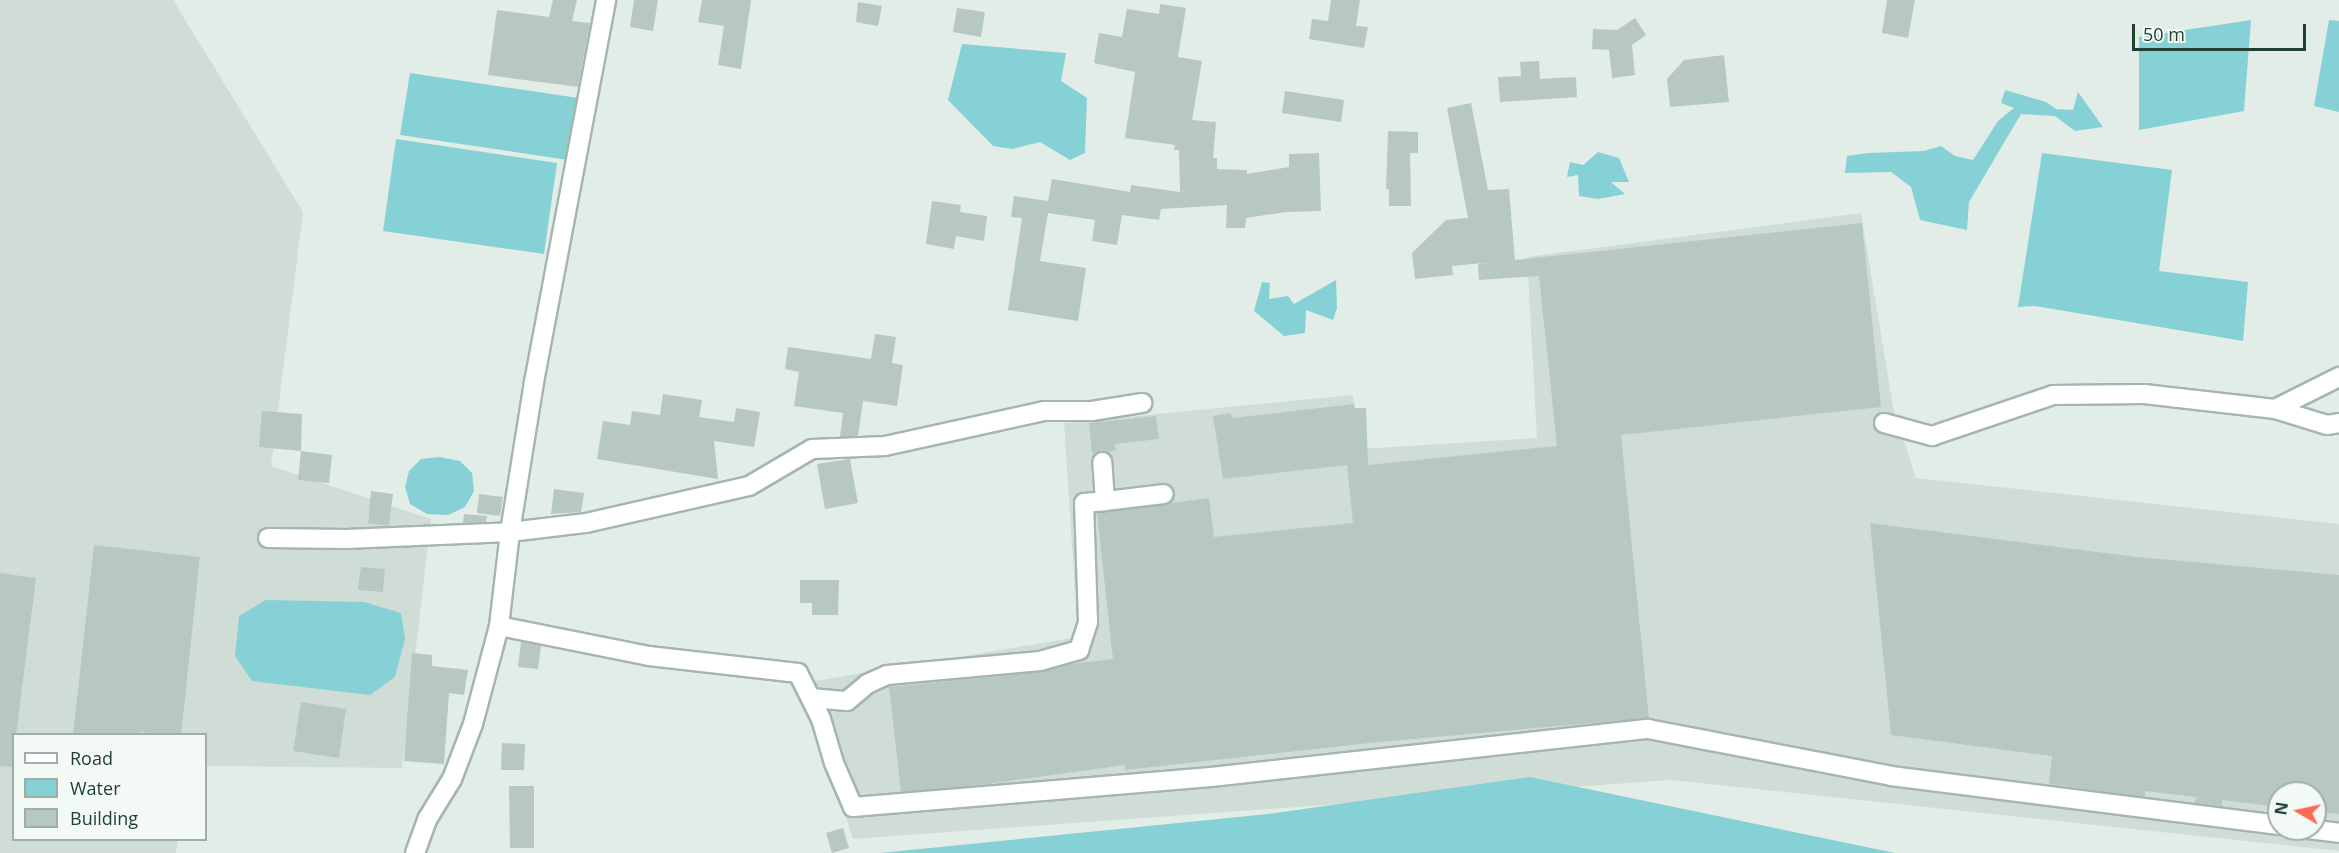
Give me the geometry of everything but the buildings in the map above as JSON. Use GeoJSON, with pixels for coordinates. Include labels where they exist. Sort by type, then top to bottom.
{"type":"FeatureCollection","features":[{"type":"Feature","properties":{"kind":"street"},"geometry":{"type":"LineString","coordinates":[[415,853],[428,818],[452,779],[473,724],[499,626],[510,532],[534,382],[606,0]]}},
{"type":"Feature","properties":{"kind":"street"},"geometry":{"type":"LineString","coordinates":[[2275,409],[2339,377]]}},
{"type":"Feature","properties":{"kind":"street"},"geometry":{"type":"LineString","coordinates":[[1884,423],[1932,436],[2053,395],[2144,394],[2275,409],[2327,425],[2339,423]]}},
{"type":"Feature","properties":{"kind":"street"},"geometry":{"type":"LineString","coordinates":[[268,538],[346,539],[510,532],[586,523],[749,486],[812,449],[885,446],[1044,411],[1092,411],[1142,403]]}},
{"type":"Feature","properties":{"kind":"street"},"geometry":{"type":"LineString","coordinates":[[1102,462],[1105,501]]}},
{"type":"Feature","properties":{"kind":"street"},"geometry":{"type":"LineString","coordinates":[[810,698],[847,701],[867,684],[887,675],[1040,661],[1079,650],[1088,622],[1084,503],[1164,494]]}},
{"type":"Feature","properties":{"kind":"street"},"geometry":{"type":"LineString","coordinates":[[499,626],[648,656],[798,673],[821,719],[834,763],[853,807],[1211,777],[1648,729],[1891,776],[2267,823]]}},
{"type":"Feature","properties":{"kind":"shaded area"},"geometry":{"type":"Polygon","coordinates":[[[0,0],[173,0],[303,212],[271,466],[431,519],[402,768],[207,766],[207,733],[12,733],[12,841],[178,841],[176,853],[0,853],[0,0]]]}},
{"type":"Feature","properties":{"kind":"shaded area"},"geometry":{"type":"Polygon","coordinates":[[[1861,213],[1893,407],[1916,478],[2339,524],[2339,851],[1671,780],[853,839],[803,683],[1078,637],[1064,423],[1353,395],[1360,449],[1537,438],[1527,257],[1861,213]]]}},
{"type":"Feature","properties":{"kind":"water"},"geometry":{"type":"Polygon","coordinates":[[[2251,20],[2244,111],[2139,130],[2139,37],[2251,20]]]}},
{"type":"Feature","properties":{"kind":"water"},"geometry":{"type":"Polygon","coordinates":[[[2329,20],[2339,21],[2339,112],[2314,106],[2329,20]]]}},
{"type":"Feature","properties":{"kind":"water"},"geometry":{"type":"Polygon","coordinates":[[[962,44],[1066,53],[1061,81],[1087,98],[1085,153],[1070,160],[1040,142],[1012,149],[993,146],[948,100],[962,44]]]}},
{"type":"Feature","properties":{"kind":"water"},"geometry":{"type":"Polygon","coordinates":[[[410,73],[578,98],[568,160],[400,135],[410,73]]]}},
{"type":"Feature","properties":{"kind":"water"},"geometry":{"type":"Polygon","coordinates":[[[2005,90],[2046,102],[2056,109],[2073,110],[2078,92],[2103,127],[2075,131],[2055,116],[2021,114],[1969,202],[1967,230],[1920,220],[1911,187],[1891,172],[1845,173],[1847,156],[1868,153],[1924,151],[1941,146],[1955,156],[1973,160],[1998,121],[2014,108],[2001,103],[2005,90]]]}},
{"type":"Feature","properties":{"kind":"water"},"geometry":{"type":"Polygon","coordinates":[[[396,139],[557,163],[544,254],[383,231],[396,139]]]}},
{"type":"Feature","properties":{"kind":"water"},"geometry":{"type":"Polygon","coordinates":[[[1598,152],[1619,158],[1629,182],[1611,182],[1625,194],[1598,199],[1579,196],[1578,175],[1567,177],[1570,162],[1583,165],[1598,152]]]}},
{"type":"Feature","properties":{"kind":"water"},"geometry":{"type":"Polygon","coordinates":[[[2042,153],[2172,170],[2159,271],[2248,282],[2243,341],[2035,306],[2018,307],[2042,153]]]}},
{"type":"Feature","properties":{"kind":"water"},"geometry":{"type":"Polygon","coordinates":[[[1336,280],[1337,308],[1333,320],[1306,310],[1305,333],[1284,336],[1254,311],[1262,282],[1270,283],[1269,299],[1288,296],[1294,304],[1336,280]]]}},
{"type":"Feature","properties":{"kind":"water"},"geometry":{"type":"Polygon","coordinates":[[[440,457],[460,461],[472,473],[474,491],[465,507],[448,515],[427,514],[410,504],[405,487],[409,471],[421,459],[440,457]]]}},
{"type":"Feature","properties":{"kind":"water"},"geometry":{"type":"Polygon","coordinates":[[[266,600],[364,602],[401,613],[405,639],[395,677],[370,695],[252,681],[235,656],[239,616],[266,600]]]}},
{"type":"Feature","properties":{"kind":"water"},"geometry":{"type":"Polygon","coordinates":[[[1530,777],[1895,853],[880,853],[1268,814],[1530,777]]]}}]}
